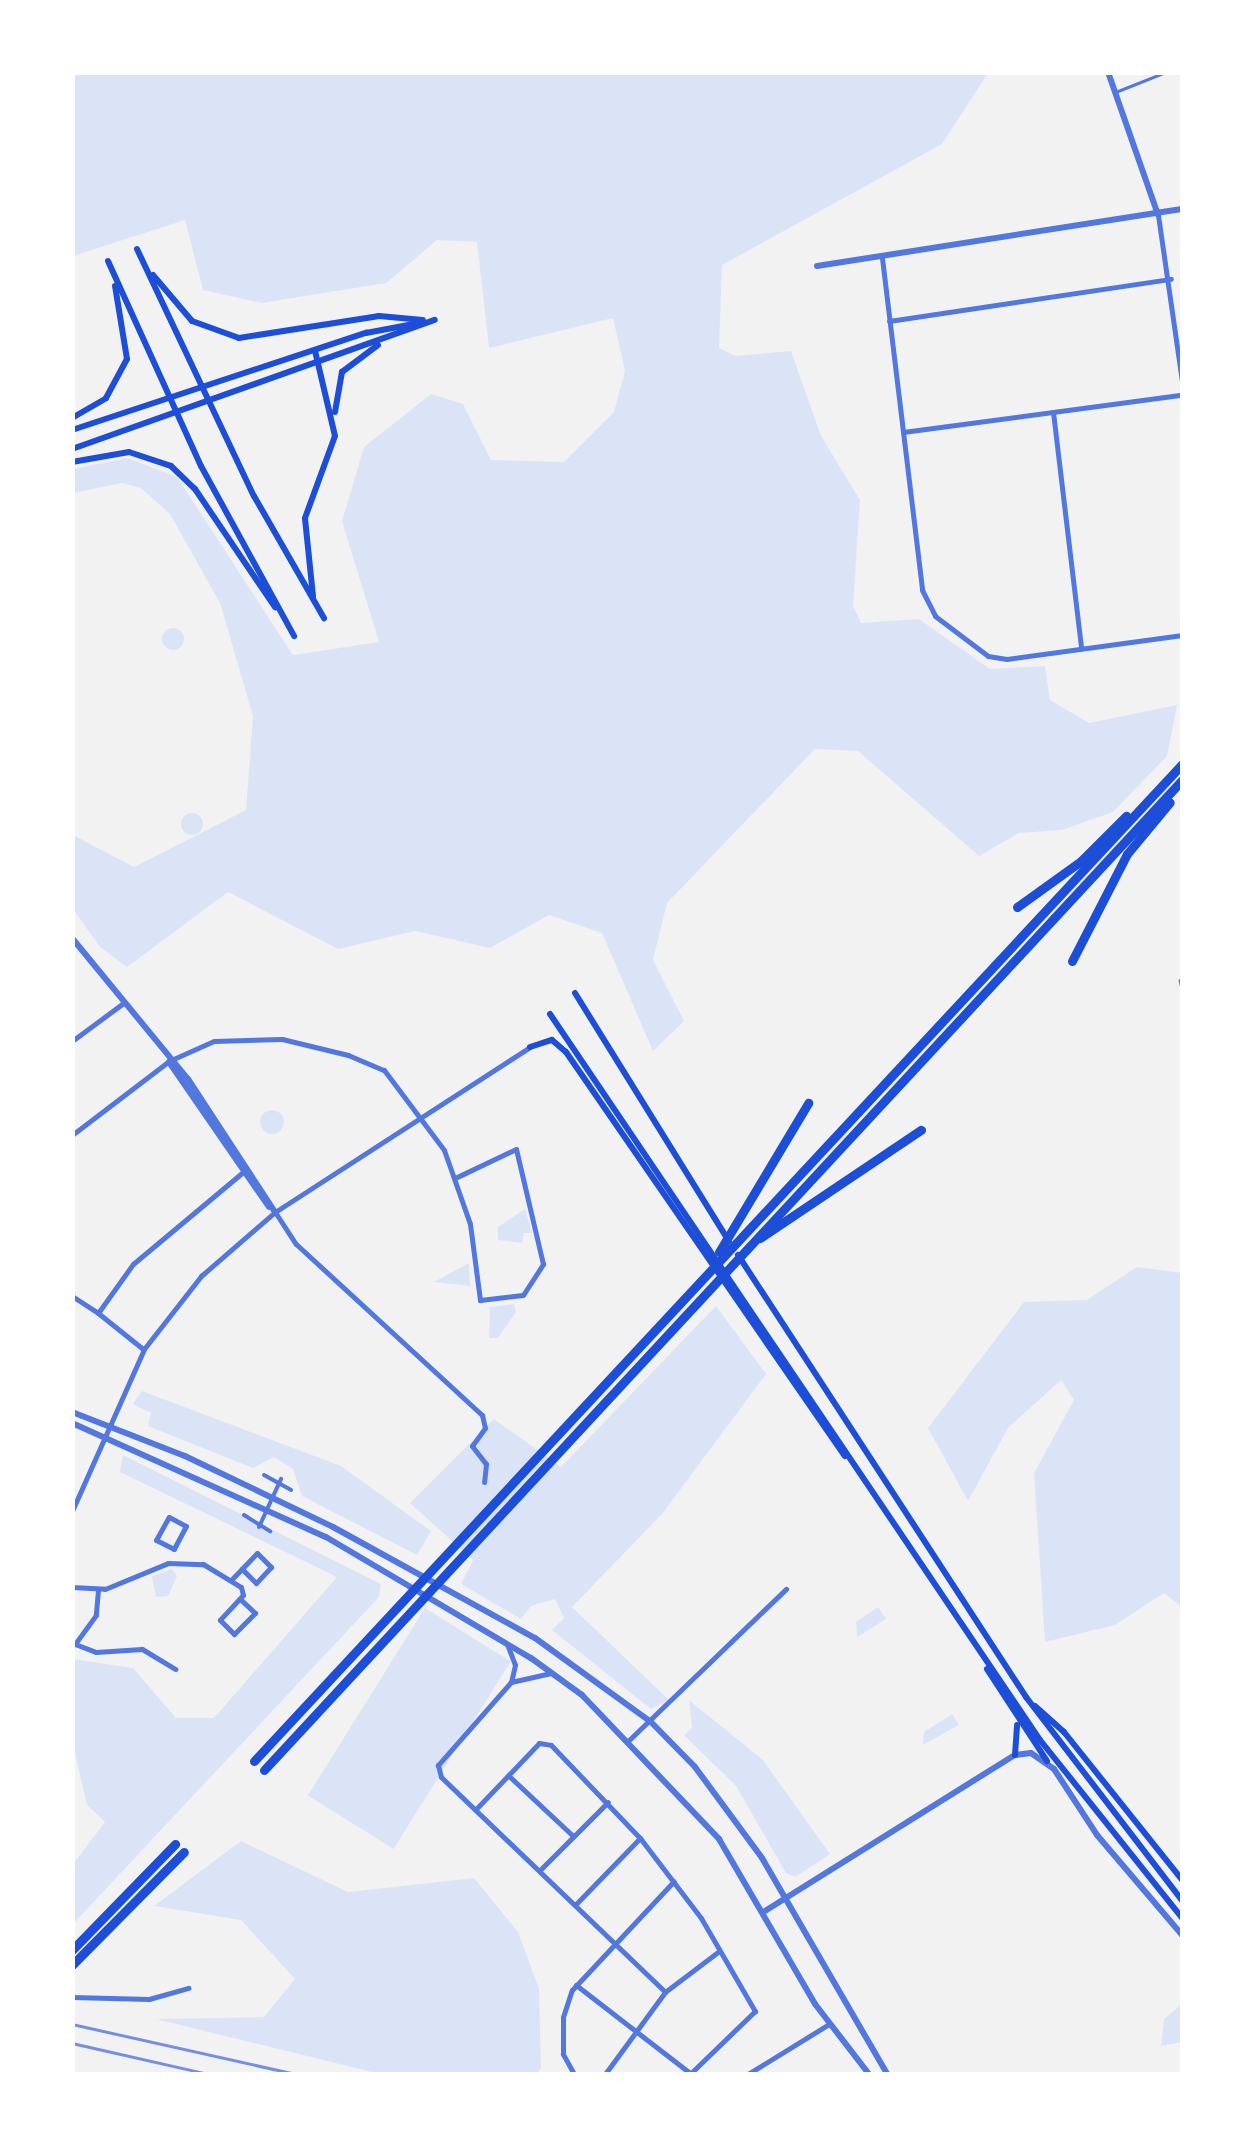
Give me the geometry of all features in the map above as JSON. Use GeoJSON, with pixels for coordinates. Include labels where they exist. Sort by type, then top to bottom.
{"type":"FeatureCollection","features":[{"type":"Feature","properties":{"kind":"highway"},"geometry":{"type":"LineString","coordinates":[[1017,907],[1081,862],[1182,756]]}},
{"type":"Feature","properties":{"kind":"highway"},"geometry":{"type":"LineString","coordinates":[[254,1761],[1182,764]]}},
{"type":"Feature","properties":{"kind":"highway"},"geometry":{"type":"LineString","coordinates":[[1072,961],[1126,854],[1182,783]]}},
{"type":"Feature","properties":{"kind":"highway"},"geometry":{"type":"LineString","coordinates":[[264,1770],[1182,783]]}},
{"type":"Feature","properties":{"kind":"highway"},"geometry":{"type":"LineString","coordinates":[[700,1279],[741,1220],[808,1103]]}},
{"type":"Feature","properties":{"kind":"highway"},"geometry":{"type":"LineString","coordinates":[[749,1245],[922,1130]]}},
{"type":"Feature","properties":{"kind":"highway"},"geometry":{"type":"LineString","coordinates":[[72,1950],[175,1844]]}},
{"type":"Feature","properties":{"kind":"highway"},"geometry":{"type":"LineString","coordinates":[[72,1965],[184,1852]]}},
{"type":"Feature","properties":{"kind":"main road"},"geometry":{"type":"LineString","coordinates":[[137,249],[235,456],[324,618]]}},
{"type":"Feature","properties":{"kind":"main road"},"geometry":{"type":"LineString","coordinates":[[72,418],[106,398],[127,359],[129,341],[108,261],[201,466],[294,636]]}},
{"type":"Feature","properties":{"kind":"main road"},"geometry":{"type":"LineString","coordinates":[[144,264],[192,321],[216,334],[268,336],[379,316],[434,320]]}},
{"type":"Feature","properties":{"kind":"main road"},"geometry":{"type":"LineString","coordinates":[[72,449],[434,320]]}},
{"type":"Feature","properties":{"kind":"main road"},"geometry":{"type":"LineString","coordinates":[[72,430],[314,350],[434,320]]}},
{"type":"Feature","properties":{"kind":"main road"},"geometry":{"type":"LineString","coordinates":[[314,602],[304,550],[306,518],[334,451],[337,380],[348,363],[402,333]]}},
{"type":"Feature","properties":{"kind":"main road"},"geometry":{"type":"LineString","coordinates":[[314,350],[336,424]]}},
{"type":"Feature","properties":{"kind":"main road"},"geometry":{"type":"LineString","coordinates":[[72,462],[129,452],[171,466],[195,489],[256,587],[280,612]]}},
{"type":"Feature","properties":{"kind":"main road"},"geometry":{"type":"LineString","coordinates":[[575,993],[1026,1697],[1182,1900]]}},
{"type":"Feature","properties":{"kind":"main road"},"geometry":{"type":"LineString","coordinates":[[550,1014],[972,1642],[1067,1776],[1182,1918]]}},
{"type":"Feature","properties":{"kind":"main road"},"geometry":{"type":"LineString","coordinates":[[530,1048],[552,1040],[566,1052],[865,1480]]}},
{"type":"Feature","properties":{"kind":"main road"},"geometry":{"type":"LineString","coordinates":[[972,1642],[1021,1732],[1015,1755]]}},
{"type":"Feature","properties":{"kind":"main road"},"geometry":{"type":"LineString","coordinates":[[1026,1697],[1064,1732],[1182,1880]]}},
{"type":"Feature","properties":{"kind":"main road"},"geometry":{"type":"LineString","coordinates":[[1010,1710],[1047,1761]]}},
{"type":"Feature","properties":{"kind":"street"},"geometry":{"type":"LineString","coordinates":[[1108,72],[1158,214],[1171,279],[1182,382]]}},
{"type":"Feature","properties":{"kind":"street"},"geometry":{"type":"LineString","coordinates":[[817,266],[1182,209]]}},
{"type":"Feature","properties":{"kind":"street"},"geometry":{"type":"LineString","coordinates":[[882,258],[922,590],[935,616],[988,656],[1006,659],[1182,635]]}},
{"type":"Feature","properties":{"kind":"street"},"geometry":{"type":"LineString","coordinates":[[889,321],[1171,279]]}},
{"type":"Feature","properties":{"kind":"street"},"geometry":{"type":"LineString","coordinates":[[903,432],[1182,395]]}},
{"type":"Feature","properties":{"kind":"street"},"geometry":{"type":"LineString","coordinates":[[1052,412],[1081,649]]}},
{"type":"Feature","properties":{"kind":"street"},"geometry":{"type":"LineString","coordinates":[[72,938],[208,1106],[296,1244],[482,1415],[484,1428],[472,1446],[486,1464],[484,1482]]}},
{"type":"Feature","properties":{"kind":"street"},"geometry":{"type":"LineString","coordinates":[[72,1042],[122,1004]]}},
{"type":"Feature","properties":{"kind":"street"},"geometry":{"type":"LineString","coordinates":[[72,1135],[168,1060],[237,1036],[323,1047],[384,1070],[457,1177],[480,1300],[523,1295],[544,1264],[516,1148],[457,1177]]}},
{"type":"Feature","properties":{"kind":"street"},"geometry":{"type":"LineString","coordinates":[[72,1512],[144,1349],[201,1276],[275,1212],[530,1048]]}},
{"type":"Feature","properties":{"kind":"street"},"geometry":{"type":"LineString","coordinates":[[168,1060],[275,1212]]}},
{"type":"Feature","properties":{"kind":"street"},"geometry":{"type":"LineString","coordinates":[[98,1313],[133,1264],[244,1172]]}},
{"type":"Feature","properties":{"kind":"street"},"geometry":{"type":"LineString","coordinates":[[72,1296],[144,1349]]}},
{"type":"Feature","properties":{"kind":"street"},"geometry":{"type":"LineString","coordinates":[[72,1412],[112,1425],[333,1527],[535,1638],[651,1722],[730,1810],[888,2074]]}},
{"type":"Feature","properties":{"kind":"street"},"geometry":{"type":"LineString","coordinates":[[72,1423],[326,1537],[552,1673],[629,1740],[719,1840],[828,2024],[869,2074]]}},
{"type":"Feature","properties":{"kind":"street"},"geometry":{"type":"LineString","coordinates":[[264,1475],[292,1490]]}},
{"type":"Feature","properties":{"kind":"street"},"geometry":{"type":"LineString","coordinates":[[260,1524],[280,1481]]}},
{"type":"Feature","properties":{"kind":"street"},"geometry":{"type":"LineString","coordinates":[[244,1515],[270,1531]]}},
{"type":"Feature","properties":{"kind":"street"},"geometry":{"type":"LineString","coordinates":[[174,1549],[156,1540],[169,1517],[186,1526],[174,1549],[174,1562]]}},
{"type":"Feature","properties":{"kind":"street"},"geometry":{"type":"LineString","coordinates":[[232,1579],[257,1553],[271,1568],[256,1583],[242,1569]]}},
{"type":"Feature","properties":{"kind":"street"},"geometry":{"type":"LineString","coordinates":[[72,1587],[98,1590],[174,1562],[203,1564],[241,1587],[240,1599],[220,1620],[234,1634],[254,1612],[240,1599]]}},
{"type":"Feature","properties":{"kind":"street"},"geometry":{"type":"LineString","coordinates":[[98,1590],[96,1614],[75,1644],[96,1652],[142,1649],[175,1670]]}},
{"type":"Feature","properties":{"kind":"street"},"geometry":{"type":"LineString","coordinates":[[629,1740],[786,1590]]}},
{"type":"Feature","properties":{"kind":"street"},"geometry":{"type":"LineString","coordinates":[[507,1644],[515,1665],[510,1682],[438,1765],[442,1777],[665,1992]]}},
{"type":"Feature","properties":{"kind":"street"},"geometry":{"type":"LineString","coordinates":[[510,1682],[552,1673]]}},
{"type":"Feature","properties":{"kind":"street"},"geometry":{"type":"LineString","coordinates":[[476,1809],[539,1743],[552,1745],[608,1802],[674,1880],[755,2012],[691,2074],[576,1985]]}},
{"type":"Feature","properties":{"kind":"street"},"geometry":{"type":"LineString","coordinates":[[765,1912],[1015,1755],[1030,1753],[1047,1761],[1097,1834],[1182,1935]]}},
{"type":"Feature","properties":{"kind":"street"},"geometry":{"type":"LineString","coordinates":[[510,1777],[573,1836]]}},
{"type":"Feature","properties":{"kind":"street"},"geometry":{"type":"LineString","coordinates":[[540,1870],[608,1802]]}},
{"type":"Feature","properties":{"kind":"street"},"geometry":{"type":"LineString","coordinates":[[576,1904],[640,1838]]}},
{"type":"Feature","properties":{"kind":"street"},"geometry":{"type":"LineString","coordinates":[[574,2074],[563,2054],[563,2017],[576,1985],[674,1880]]}},
{"type":"Feature","properties":{"kind":"street"},"geometry":{"type":"LineString","coordinates":[[605,2074],[665,1992],[719,1951]]}},
{"type":"Feature","properties":{"kind":"street"},"geometry":{"type":"LineString","coordinates":[[72,1997],[149,1999],[188,1988]]}},
{"type":"Feature","properties":{"kind":"street"},"geometry":{"type":"LineString","coordinates":[[748,2074],[828,2024]]}},
{"type":"Feature","properties":{"kind":"lane"},"geometry":{"type":"LineString","coordinates":[[1118,92],[1166,72]]}},
{"type":"Feature","properties":{"kind":"lane"},"geometry":{"type":"LineString","coordinates":[[1180,980],[1182,988]]}},
{"type":"Feature","properties":{"kind":"shaded area"},"geometry":{"type":"Polygon","coordinates":[[[72,73],[988,73],[942,144],[722,265],[719,348],[735,356],[791,351],[821,436],[860,500],[853,606],[861,623],[919,619],[990,669],[1045,666],[1050,700],[1089,723],[1177,705],[1167,756],[1113,812],[1062,830],[1019,833],[979,856],[858,751],[815,749],[667,903],[653,960],[684,1021],[653,1051],[602,933],[549,915],[490,948],[415,931],[338,949],[228,892],[127,967],[100,947],[73,909],[73,835],[134,867],[246,810],[253,716],[220,603],[170,514],[141,488],[122,483],[73,493],[73,469],[128,458],[177,477],[293,655],[379,642],[342,521],[364,447],[431,394],[463,404],[491,460],[564,462],[614,412],[625,371],[613,318],[489,348],[477,242],[437,240],[386,283],[262,303],[203,290],[185,220],[73,256],[72,73]]]}},
{"type":"Feature","properties":{"kind":"shaded area"},"geometry":{"type":"Polygon","coordinates":[[[173,628],[181,631],[181,647],[173,650],[165,647],[162,639],[165,631],[173,628]]]}},
{"type":"Feature","properties":{"kind":"shaded area"},"geometry":{"type":"Polygon","coordinates":[[[192,813],[200,816],[200,832],[192,835],[184,832],[181,824],[184,816],[192,813]]]}},
{"type":"Feature","properties":{"kind":"shaded area"},"geometry":{"type":"Polygon","coordinates":[[[272,1110],[284,1122],[272,1134],[260,1122],[272,1110]]]}},
{"type":"Feature","properties":{"kind":"shaded area"},"geometry":{"type":"Polygon","coordinates":[[[525,1209],[532,1233],[524,1233],[522,1243],[498,1240],[498,1227],[525,1209]]]}},
{"type":"Feature","properties":{"kind":"shaded area"},"geometry":{"type":"Polygon","coordinates":[[[469,1263],[470,1286],[434,1282],[469,1263]]]}},
{"type":"Feature","properties":{"kind":"shaded area"},"geometry":{"type":"Polygon","coordinates":[[[1137,1267],[1182,1273],[1182,1607],[1164,1593],[1115,1625],[1045,1642],[1034,1473],[1074,1400],[1061,1380],[1008,1428],[968,1501],[928,1428],[1024,1302],[1087,1300],[1137,1267]]]}},
{"type":"Feature","properties":{"kind":"shaded area"},"geometry":{"type":"Polygon","coordinates":[[[514,1304],[516,1312],[498,1338],[489,1338],[490,1307],[514,1304]]]}},
{"type":"Feature","properties":{"kind":"shaded area"},"geometry":{"type":"Polygon","coordinates":[[[716,1306],[766,1374],[662,1514],[572,1607],[669,1700],[651,1709],[552,1630],[564,1618],[555,1599],[531,1606],[521,1619],[461,1584],[473,1560],[410,1503],[494,1419],[561,1467],[716,1306]]]}},
{"type":"Feature","properties":{"kind":"shaded area"},"geometry":{"type":"Polygon","coordinates":[[[142,1391],[341,1466],[431,1531],[417,1555],[302,1496],[293,1469],[274,1457],[253,1468],[148,1426],[151,1413],[133,1404],[142,1391]]]}},
{"type":"Feature","properties":{"kind":"shaded area"},"geometry":{"type":"Polygon","coordinates":[[[123,1455],[381,1584],[379,1597],[73,1924],[73,1864],[105,1822],[87,1805],[73,1744],[73,1659],[133,1668],[176,1718],[214,1718],[337,1577],[120,1472],[123,1455]]]}},
{"type":"Feature","properties":{"kind":"shaded area"},"geometry":{"type":"Polygon","coordinates":[[[172,1569],[177,1576],[168,1596],[156,1597],[152,1576],[172,1569]]]}},
{"type":"Feature","properties":{"kind":"shaded area"},"geometry":{"type":"Polygon","coordinates":[[[878,1607],[886,1619],[857,1637],[856,1622],[878,1607]]]}},
{"type":"Feature","properties":{"kind":"shaded area"},"geometry":{"type":"Polygon","coordinates":[[[425,1608],[511,1662],[394,1849],[308,1795],[425,1608]]]}},
{"type":"Feature","properties":{"kind":"shaded area"},"geometry":{"type":"Polygon","coordinates":[[[689,1700],[763,1760],[830,1854],[795,1877],[786,1873],[736,1786],[684,1735],[692,1728],[689,1700]]]}},
{"type":"Feature","properties":{"kind":"shaded area"},"geometry":{"type":"Polygon","coordinates":[[[952,1714],[959,1725],[923,1745],[924,1732],[952,1714]]]}},
{"type":"Feature","properties":{"kind":"shaded area"},"geometry":{"type":"Polygon","coordinates":[[[241,1841],[348,1892],[474,1878],[518,1932],[539,1989],[541,2068],[536,2074],[380,2074],[156,2019],[264,2017],[295,1979],[241,1920],[154,1906],[241,1841]]]}},
{"type":"Feature","properties":{"kind":"shaded area"},"geometry":{"type":"Polygon","coordinates":[[[1182,2004],[1182,2042],[1161,2046],[1164,2019],[1182,2004]]]}},
{"type":"Feature","properties":{"kind":"railway"},"geometry":{"type":"LineString","coordinates":[[72,2024],[295,2074]]}},
{"type":"Feature","properties":{"kind":"railway"},"geometry":{"type":"LineString","coordinates":[[72,2043],[208,2074]]}}]}
